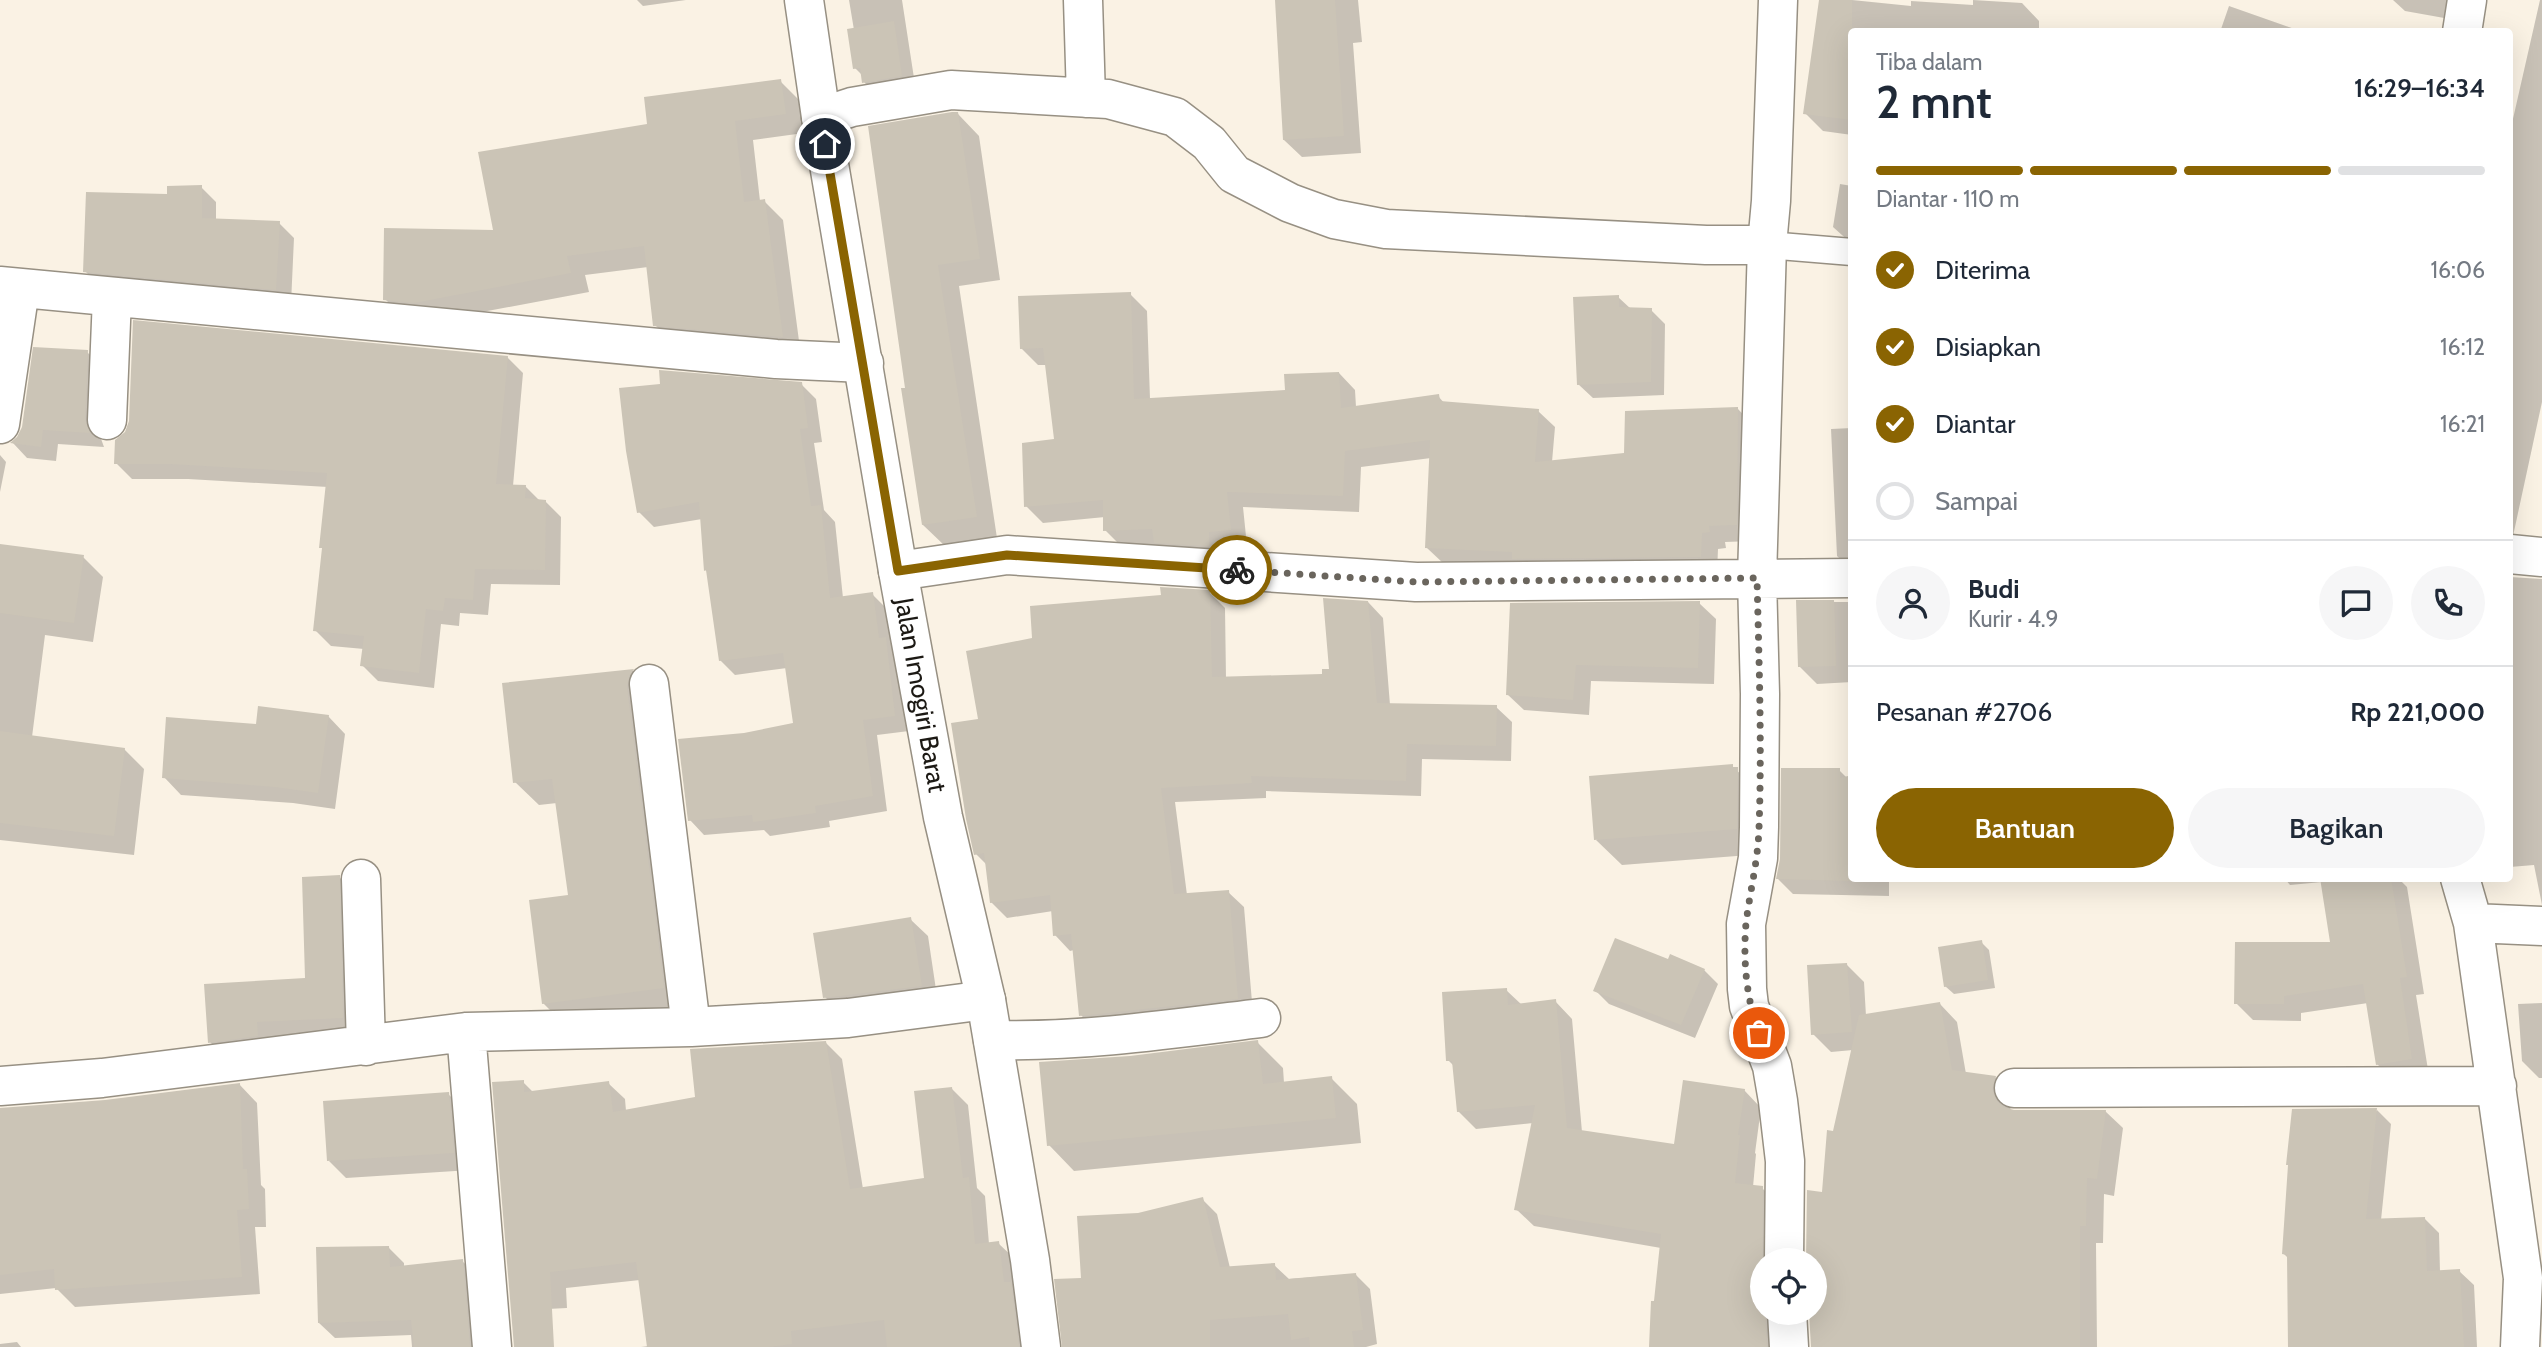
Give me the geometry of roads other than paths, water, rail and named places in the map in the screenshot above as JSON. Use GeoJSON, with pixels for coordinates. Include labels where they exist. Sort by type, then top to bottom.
{"type":"FeatureCollection","features":[{"type":"Feature","properties":{"kind":"street","name":"Jalan Imogiri Barat"},"geometry":{"type":"LineString","coordinates":[[804,0],[837,112],[864,363],[898,571],[943,817],[986,1000],[1030,1260],[1041,1347]]}},
{"type":"Feature","properties":{"kind":"street"},"geometry":{"type":"LineString","coordinates":[[1083,0],[1086,98]]}},
{"type":"Feature","properties":{"kind":"street"},"geometry":{"type":"LineString","coordinates":[[1777,0],[1757,578],[1760,694],[1758,858],[1746,924],[1749,1006],[1772,1066],[1778,1101],[1785,1161],[1784,1248]]}},
{"type":"Feature","properties":{"kind":"street"},"geometry":{"type":"LineString","coordinates":[[2463,28],[2467,0]]}},
{"type":"Feature","properties":{"kind":"street"},"geometry":{"type":"LineString","coordinates":[[837,112],[951,90],[1108,99],[1175,117],[1209,143],[1234,174],[1290,204],[1334,219],[1386,229],[1692,244],[1767,245]]}},
{"type":"Feature","properties":{"kind":"street"},"geometry":{"type":"LineString","coordinates":[[0,424],[10,287],[776,359],[864,363]]}},
{"type":"Feature","properties":{"kind":"street"},"geometry":{"type":"LineString","coordinates":[[107,420],[112,297]]}},
{"type":"Feature","properties":{"kind":"street"},"geometry":{"type":"LineString","coordinates":[[2513,554],[2542,557]]}},
{"type":"Feature","properties":{"kind":"street"},"geometry":{"type":"LineString","coordinates":[[898,571],[1007,555],[1416,582],[1848,578]]}},
{"type":"Feature","properties":{"kind":"street"},"geometry":{"type":"LineString","coordinates":[[649,684],[691,1027]]}},
{"type":"Feature","properties":{"kind":"street"},"geometry":{"type":"LineString","coordinates":[[361,879],[366,1046]]}},
{"type":"Feature","properties":{"kind":"street"},"geometry":{"type":"LineString","coordinates":[[2461,882],[2473,923],[2523,1278],[2519,1347]]}},
{"type":"Feature","properties":{"kind":"street"},"geometry":{"type":"LineString","coordinates":[[2473,923],[2542,926]]}},
{"type":"Feature","properties":{"kind":"street"},"geometry":{"type":"LineString","coordinates":[[0,1086],[102,1078],[466,1032],[691,1027],[848,1018],[986,1000]]}},
{"type":"Feature","properties":{"kind":"street"},"geometry":{"type":"LineString","coordinates":[[993,1040],[1043,1041],[1261,1018]]}},
{"type":"Feature","properties":{"kind":"street"},"geometry":{"type":"LineString","coordinates":[[466,1032],[492,1347]]}},
{"type":"Feature","properties":{"kind":"street"},"geometry":{"type":"LineString","coordinates":[[2014,1088],[2497,1086]]}},
{"type":"Feature","properties":{"kind":"street"},"geometry":{"type":"LineString","coordinates":[[1787,1325],[1788,1347]]}},
{"type":"Feature","properties":{"kind":"lane"},"geometry":{"type":"LineString","coordinates":[[1767,245],[1848,252]]}}]}
